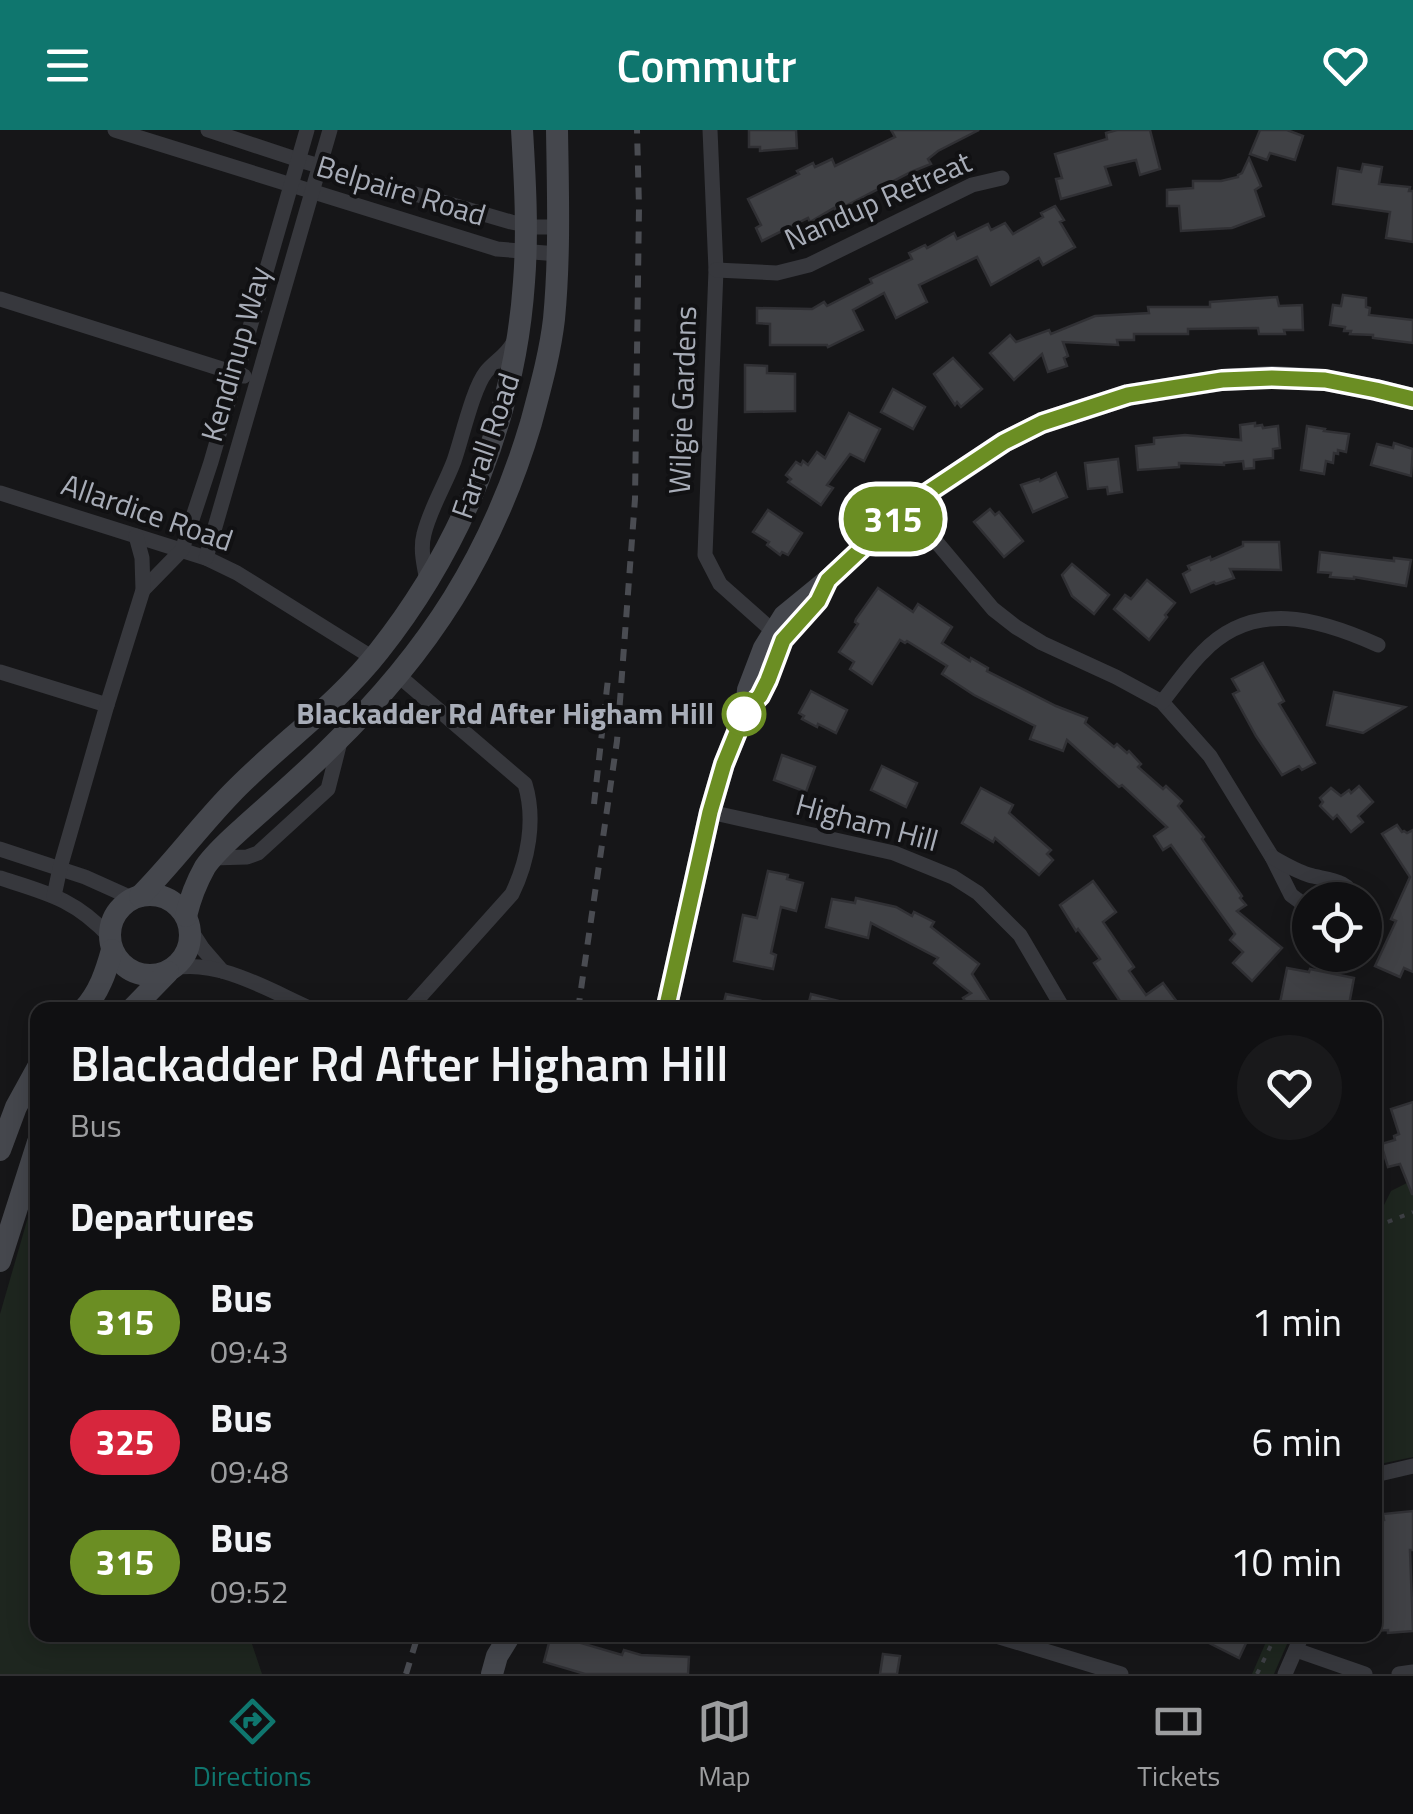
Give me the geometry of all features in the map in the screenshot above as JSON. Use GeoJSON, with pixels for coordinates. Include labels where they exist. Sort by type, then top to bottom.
{"type":"FeatureCollection","features":[{"type":"Feature","properties":{"kind":"main road","name":"Farrall Road"},"geometry":{"type":"LineString","coordinates":[[137,898],[232,792],[329,706],[373,658],[446,550],[482,472],[506,402],[524,281],[522,130]]}},
{"type":"Feature","properties":{"kind":"main road","name":"Farrall Road"},"geometry":{"type":"LineString","coordinates":[[188,922],[194,887],[212,858],[344,734],[399,676],[470,573],[510,487],[542,377],[553,323],[559,227],[558,130]]}},
{"type":"Feature","properties":{"kind":"main road"},"geometry":{"type":"LineString","coordinates":[[668,1002],[724,764],[746,710],[760,696],[768,680],[779,636],[818,601],[828,580],[906,507],[1016,436],[1042,423],[1128,395],[1222,380],[1272,378],[1325,380],[1413,400]]}},
{"type":"Feature","properties":{"kind":"main road"},"geometry":{"type":"LineString","coordinates":[[90,1002],[105,974],[111,923],[118,911],[137,898],[154,895],[178,906],[188,922],[190,942],[186,954],[139,1002]]}},
{"type":"Feature","properties":{"kind":"main road"},"geometry":{"type":"LineString","coordinates":[[111,944],[130,971],[156,976],[171,970]]}},
{"type":"Feature","properties":{"kind":"main road"},"geometry":{"type":"LineString","coordinates":[[0,1150],[8,1104],[30,1077]]}},
{"type":"Feature","properties":{"kind":"main road"},"geometry":{"type":"LineString","coordinates":[[0,1261],[30,1167]]}},
{"type":"Feature","properties":{"kind":"main road"},"geometry":{"type":"LineString","coordinates":[[492,1674],[506,1642]]}},
{"type":"Feature","properties":{"kind":"street","name":"Belpaire Road"},"geometry":{"type":"LineString","coordinates":[[115,130],[497,250],[558,254]]}},
{"type":"Feature","properties":{"kind":"street","name":"Belpaire Road"},"geometry":{"type":"LineString","coordinates":[[208,130],[524,225],[559,227]]}},
{"type":"Feature","properties":{"kind":"street","name":"Kendinup Way"},"geometry":{"type":"LineString","coordinates":[[182,550],[307,130]]}},
{"type":"Feature","properties":{"kind":"street","name":"Kendinup Way"},"geometry":{"type":"LineString","coordinates":[[206,558],[330,130]]}},
{"type":"Feature","properties":{"kind":"street","name":"Wilgie Gardens"},"geometry":{"type":"LineString","coordinates":[[710,130],[716,270],[705,555],[720,584],[779,636]]}},
{"type":"Feature","properties":{"kind":"street","name":"Nandup Retreat"},"geometry":{"type":"LineString","coordinates":[[716,270],[776,274],[809,265],[972,186],[1002,178]]}},
{"type":"Feature","properties":{"kind":"street"},"geometry":{"type":"LineString","coordinates":[[265,276],[285,282]]}},
{"type":"Feature","properties":{"kind":"street"},"geometry":{"type":"LineString","coordinates":[[0,299],[256,380]]}},
{"type":"Feature","properties":{"kind":"street"},"geometry":{"type":"LineString","coordinates":[[210,462],[231,468]]}},
{"type":"Feature","properties":{"kind":"street","name":"Allardice Road"},"geometry":{"type":"LineString","coordinates":[[0,493],[206,558],[313,618],[373,658]]}},
{"type":"Feature","properties":{"kind":"street"},"geometry":{"type":"LineString","coordinates":[[906,507],[993,609],[1016,628],[1162,702],[1210,756],[1292,895]]}},
{"type":"Feature","properties":{"kind":"street"},"geometry":{"type":"LineString","coordinates":[[54,896],[106,705],[144,590],[136,536]]}},
{"type":"Feature","properties":{"kind":"street"},"geometry":{"type":"LineString","coordinates":[[144,590],[182,550]]}},
{"type":"Feature","properties":{"kind":"street"},"geometry":{"type":"LineString","coordinates":[[1162,702],[1202,653],[1222,635],[1246,622],[1300,619],[1349,632],[1378,645]]}},
{"type":"Feature","properties":{"kind":"street"},"geometry":{"type":"LineString","coordinates":[[0,672],[106,705]]}},
{"type":"Feature","properties":{"kind":"street"},"geometry":{"type":"LineString","coordinates":[[399,676],[525,784],[531,802],[520,877],[512,894],[415,1002]]}},
{"type":"Feature","properties":{"kind":"street","name":"Higham Hill"},"geometry":{"type":"LineString","coordinates":[[710,812],[894,852],[952,876],[978,893],[1020,935],[1059,1002]]}},
{"type":"Feature","properties":{"kind":"street"},"geometry":{"type":"LineString","coordinates":[[0,849],[137,898]]}},
{"type":"Feature","properties":{"kind":"street"},"geometry":{"type":"LineString","coordinates":[[1272,857],[1296,870],[1334,882]]}},
{"type":"Feature","properties":{"kind":"street"},"geometry":{"type":"LineString","coordinates":[[0,878],[75,905],[93,918],[111,944]]}},
{"type":"Feature","properties":{"kind":"street"},"geometry":{"type":"LineString","coordinates":[[188,922],[203,950],[222,971]]}},
{"type":"Feature","properties":{"kind":"street"},"geometry":{"type":"LineString","coordinates":[[171,970],[191,964],[222,971],[295,1002]]}},
{"type":"Feature","properties":{"kind":"street"},"geometry":{"type":"LineString","coordinates":[[1382,1474],[1413,1466]]}},
{"type":"Feature","properties":{"kind":"street"},"geometry":{"type":"LineString","coordinates":[[1016,1642],[1122,1674]]}},
{"type":"Feature","properties":{"kind":"street"},"geometry":{"type":"LineString","coordinates":[[1285,1674],[1299,1642],[1365,1674]]}},
{"type":"Feature","properties":{"kind":"street"},"geometry":{"type":"LineString","coordinates":[[1399,1674],[1413,1672]]}},
{"type":"Feature","properties":{"kind":"path"},"geometry":{"type":"LineString","coordinates":[[1382,1223],[1413,1212]]}},
{"type":"Feature","properties":{"kind":"path"},"geometry":{"type":"LineString","coordinates":[[1257,1674],[1273,1642]]}},
{"type":"Feature","properties":{"kind":"shaded area"},"geometry":{"type":"Polygon","coordinates":[[[1413,1180],[1413,1457],[1382,1464],[1382,1209],[1391,1191],[1413,1180]]]}},
{"type":"Feature","properties":{"kind":"shaded area"},"geometry":{"type":"Polygon","coordinates":[[[30,1210],[30,1642],[251,1642],[262,1674],[0,1674],[0,1314],[30,1210]]]}},
{"type":"Feature","properties":{"kind":"shaded area"},"geometry":{"type":"Polygon","coordinates":[[[1266,1642],[1288,1642],[1274,1674],[1252,1674],[1266,1642]]]}},
{"type":"Feature","properties":{"kind":"building"},"geometry":{"type":"Polygon","coordinates":[[[749,130],[796,130],[797,148],[760,151],[760,147],[749,147],[749,130]]]}},
{"type":"Feature","properties":{"kind":"building"},"geometry":{"type":"Polygon","coordinates":[[[891,130],[979,130],[938,151],[928,159],[931,164],[836,211],[834,208],[810,222],[808,218],[762,241],[756,228],[761,225],[748,199],[813,163],[815,167],[832,159],[835,166],[895,137],[891,130]]]}},
{"type":"Feature","properties":{"kind":"building"},"geometry":{"type":"Polygon","coordinates":[[[1150,130],[1160,169],[1140,175],[1136,160],[1105,167],[1111,185],[1061,199],[1056,179],[1062,178],[1055,154],[1107,139],[1106,133],[1150,130]]]}},
{"type":"Feature","properties":{"kind":"building"},"geometry":{"type":"Polygon","coordinates":[[[1260,130],[1287,130],[1303,136],[1295,160],[1270,153],[1267,160],[1250,154],[1260,130]]]}},
{"type":"Feature","properties":{"kind":"building"},"geometry":{"type":"Polygon","coordinates":[[[1249,158],[1261,186],[1255,190],[1264,216],[1232,228],[1181,231],[1179,206],[1167,206],[1167,190],[1193,188],[1193,181],[1238,177],[1249,158]]]}},
{"type":"Feature","properties":{"kind":"building"},"geometry":{"type":"Polygon","coordinates":[[[1363,164],[1382,167],[1379,184],[1410,187],[1409,191],[1413,191],[1413,242],[1386,238],[1390,212],[1333,204],[1338,168],[1361,172],[1363,164]]]}},
{"type":"Feature","properties":{"kind":"building"},"geometry":{"type":"Polygon","coordinates":[[[1055,206],[1075,247],[1043,265],[1039,258],[991,285],[977,257],[919,285],[927,302],[896,318],[884,293],[853,310],[863,330],[828,347],[770,345],[770,324],[757,323],[757,308],[812,309],[824,302],[827,306],[912,259],[909,253],[925,245],[927,248],[954,233],[957,239],[988,224],[991,230],[1005,223],[1013,234],[1055,206]]]}},
{"type":"Feature","properties":{"kind":"building"},"geometry":{"type":"Polygon","coordinates":[[[1343,295],[1366,298],[1369,315],[1413,320],[1413,343],[1350,334],[1351,331],[1344,331],[1345,327],[1330,325],[1333,305],[1341,306],[1343,295]]]}},
{"type":"Feature","properties":{"kind":"building"},"geometry":{"type":"Polygon","coordinates":[[[1277,297],[1279,306],[1302,305],[1303,330],[1259,334],[1258,328],[1188,329],[1188,334],[1134,334],[1134,340],[1117,340],[1118,345],[1063,342],[1067,366],[1048,372],[1042,354],[1014,380],[990,353],[1010,335],[1016,342],[1049,330],[1051,334],[1095,316],[1149,313],[1148,307],[1210,307],[1210,302],[1277,297]]]}},
{"type":"Feature","properties":{"kind":"building"},"geometry":{"type":"Polygon","coordinates":[[[953,358],[982,389],[961,407],[957,402],[955,405],[934,374],[953,358]]]}},
{"type":"Feature","properties":{"kind":"building"},"geometry":{"type":"Polygon","coordinates":[[[745,365],[767,366],[767,373],[795,374],[795,411],[745,412],[745,365]]]}},
{"type":"Feature","properties":{"kind":"building"},"geometry":{"type":"Polygon","coordinates":[[[893,389],[925,407],[913,429],[881,412],[893,389]]]}},
{"type":"Feature","properties":{"kind":"building"},"geometry":{"type":"Polygon","coordinates":[[[849,413],[880,429],[864,461],[850,454],[827,485],[833,488],[821,505],[788,482],[791,479],[786,475],[796,462],[808,465],[817,452],[825,458],[849,413]]]}},
{"type":"Feature","properties":{"kind":"building"},"geometry":{"type":"Polygon","coordinates":[[[1255,423],[1263,428],[1278,426],[1280,448],[1273,449],[1273,458],[1254,460],[1254,468],[1244,469],[1243,461],[1224,465],[1179,463],[1179,467],[1138,470],[1136,446],[1154,444],[1154,438],[1185,435],[1241,440],[1240,425],[1255,423]]]}},
{"type":"Feature","properties":{"kind":"building"},"geometry":{"type":"Polygon","coordinates":[[[1307,426],[1349,434],[1346,452],[1338,450],[1333,463],[1326,461],[1324,474],[1301,470],[1307,426]]]}},
{"type":"Feature","properties":{"kind":"building"},"geometry":{"type":"Polygon","coordinates":[[[1394,443],[1413,449],[1411,476],[1371,465],[1377,444],[1393,448],[1394,443]]]}},
{"type":"Feature","properties":{"kind":"building"},"geometry":{"type":"Polygon","coordinates":[[[1118,459],[1122,492],[1108,494],[1107,487],[1088,489],[1085,463],[1118,459]]]}},
{"type":"Feature","properties":{"kind":"building"},"geometry":{"type":"Polygon","coordinates":[[[1056,473],[1067,497],[1033,512],[1021,485],[1056,473]]]}},
{"type":"Feature","properties":{"kind":"building"},"geometry":{"type":"Polygon","coordinates":[[[990,509],[995,515],[999,512],[1023,541],[1004,557],[974,522],[990,509]]]}},
{"type":"Feature","properties":{"kind":"building"},"geometry":{"type":"Polygon","coordinates":[[[768,510],[802,533],[788,555],[780,555],[753,532],[768,510]]]}},
{"type":"Feature","properties":{"kind":"building"},"geometry":{"type":"Polygon","coordinates":[[[1243,542],[1279,542],[1281,570],[1230,569],[1234,578],[1191,592],[1183,574],[1190,570],[1188,566],[1210,557],[1211,560],[1243,546],[1243,542]]]}},
{"type":"Feature","properties":{"kind":"building"},"geometry":{"type":"Polygon","coordinates":[[[1320,552],[1411,560],[1406,586],[1330,577],[1331,573],[1318,572],[1320,552]]]}},
{"type":"Feature","properties":{"kind":"building"},"geometry":{"type":"Polygon","coordinates":[[[1072,564],[1109,595],[1094,614],[1072,596],[1062,575],[1072,564]]]}},
{"type":"Feature","properties":{"kind":"building"},"geometry":{"type":"Polygon","coordinates":[[[1147,580],[1175,603],[1149,640],[1114,609],[1125,595],[1131,599],[1147,580]]]}},
{"type":"Feature","properties":{"kind":"building"},"geometry":{"type":"Polygon","coordinates":[[[878,588],[913,612],[918,604],[952,627],[942,643],[970,661],[971,658],[987,671],[1087,718],[1085,723],[1114,747],[1117,744],[1129,751],[1141,764],[1138,767],[1182,801],[1178,806],[1204,837],[1242,896],[1246,905],[1237,911],[1282,948],[1252,981],[1233,963],[1243,952],[1230,940],[1235,934],[1171,845],[1163,850],[1154,836],[1167,827],[1067,740],[1063,751],[1030,739],[1035,726],[942,674],[947,666],[907,641],[900,640],[872,684],[850,669],[854,662],[839,652],[878,588]]]}},
{"type":"Feature","properties":{"kind":"building"},"geometry":{"type":"Polygon","coordinates":[[[1263,663],[1284,701],[1279,704],[1315,763],[1302,770],[1299,766],[1282,775],[1233,694],[1239,691],[1232,679],[1263,663]]]}},
{"type":"Feature","properties":{"kind":"building"},"geometry":{"type":"Polygon","coordinates":[[[811,691],[847,710],[836,733],[802,719],[804,716],[799,713],[811,691]]]}},
{"type":"Feature","properties":{"kind":"building"},"geometry":{"type":"Polygon","coordinates":[[[1334,692],[1405,707],[1363,733],[1327,725],[1334,692]]]}},
{"type":"Feature","properties":{"kind":"building"},"geometry":{"type":"Polygon","coordinates":[[[782,755],[815,767],[806,792],[774,780],[782,755]]]}},
{"type":"Feature","properties":{"kind":"building"},"geometry":{"type":"Polygon","coordinates":[[[882,766],[917,783],[906,807],[871,790],[882,766]]]}},
{"type":"Feature","properties":{"kind":"building"},"geometry":{"type":"Polygon","coordinates":[[[1359,786],[1373,802],[1358,816],[1363,822],[1351,832],[1337,815],[1333,819],[1320,806],[1320,798],[1331,788],[1341,796],[1359,786]]]}},
{"type":"Feature","properties":{"kind":"building"},"geometry":{"type":"Polygon","coordinates":[[[981,788],[1013,805],[1009,813],[1051,850],[1047,854],[1053,860],[1039,875],[995,838],[993,842],[962,823],[981,788]]]}},
{"type":"Feature","properties":{"kind":"building"},"geometry":{"type":"Polygon","coordinates":[[[1397,825],[1402,832],[1413,830],[1413,972],[1404,968],[1400,977],[1382,969],[1382,951],[1410,877],[1382,834],[1397,825]]]}},
{"type":"Feature","properties":{"kind":"building"},"geometry":{"type":"Polygon","coordinates":[[[768,871],[803,883],[796,911],[781,907],[771,953],[776,955],[773,969],[734,961],[743,915],[757,918],[768,871]]]}},
{"type":"Feature","properties":{"kind":"building"},"geometry":{"type":"Polygon","coordinates":[[[1093,881],[1116,912],[1103,922],[1134,967],[1129,971],[1146,995],[1163,983],[1177,1002],[1121,1002],[1094,963],[1100,959],[1060,905],[1093,881]]]}},
{"type":"Feature","properties":{"kind":"building"},"geometry":{"type":"Polygon","coordinates":[[[856,898],[896,907],[934,922],[931,927],[979,964],[972,974],[990,1002],[966,1002],[963,998],[971,993],[934,963],[938,958],[871,923],[868,938],[826,927],[832,899],[855,903],[856,898]]]}},
{"type":"Feature","properties":{"kind":"building"},"geometry":{"type":"Polygon","coordinates":[[[1287,968],[1292,972],[1325,972],[1354,978],[1350,1002],[1280,1002],[1287,968]]]}},
{"type":"Feature","properties":{"kind":"building"},"geometry":{"type":"Polygon","coordinates":[[[726,994],[767,1002],[724,1002],[726,994]]]}},
{"type":"Feature","properties":{"kind":"building"},"geometry":{"type":"Polygon","coordinates":[[[811,994],[842,1002],[809,1002],[811,994]]]}},
{"type":"Feature","properties":{"kind":"building"},"geometry":{"type":"Polygon","coordinates":[[[1413,1102],[1413,1194],[1400,1164],[1388,1167],[1382,1147],[1399,1134],[1391,1109],[1413,1102]]]}},
{"type":"Feature","properties":{"kind":"building"},"geometry":{"type":"Polygon","coordinates":[[[1413,1511],[1413,1631],[1382,1630],[1383,1514],[1413,1511]]]}},
{"type":"Feature","properties":{"kind":"building"},"geometry":{"type":"Polygon","coordinates":[[[549,1642],[577,1642],[622,1655],[624,1650],[641,1655],[689,1657],[688,1674],[585,1674],[544,1662],[549,1642]]]}},
{"type":"Feature","properties":{"kind":"building"},"geometry":{"type":"Polygon","coordinates":[[[1207,1642],[1247,1642],[1239,1658],[1207,1642]]]}},
{"type":"Feature","properties":{"kind":"building"},"geometry":{"type":"Polygon","coordinates":[[[883,1654],[900,1656],[897,1674],[880,1674],[883,1654]]]}},
{"type":"Feature","properties":{"kind":"railway"},"geometry":{"type":"LineString","coordinates":[[579,1002],[617,741],[635,499],[637,130]]}},
{"type":"Feature","properties":{"kind":"railway"},"geometry":{"type":"LineString","coordinates":[[594,804],[608,679]]}},
{"type":"Feature","properties":{"kind":"railway"},"geometry":{"type":"LineString","coordinates":[[406,1674],[416,1642]]}},
{"type":"Feature","properties":{"kind":"bus line","name":"315"},"geometry":{"type":"LineString","coordinates":[[668,1002],[710,812],[737,728],[746,710],[760,696],[783,640],[818,601],[828,580],[906,507],[1004,442],[1042,423],[1128,395],[1222,380],[1272,378],[1325,380],[1413,399]]}},
{"type":"Feature","properties":{"kind":"place","name":"Blackadder Rd After Higham Hill"},"geometry":{"type":"Point","coordinates":[744,714]}}]}
